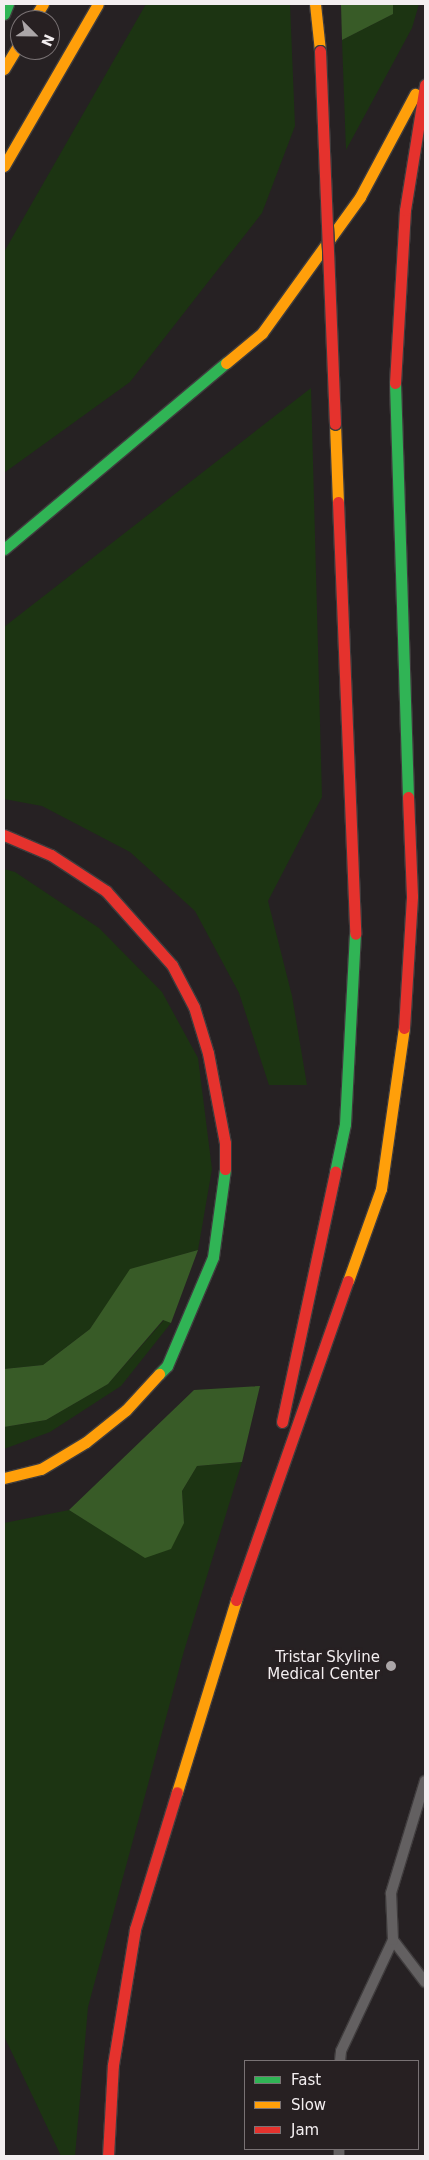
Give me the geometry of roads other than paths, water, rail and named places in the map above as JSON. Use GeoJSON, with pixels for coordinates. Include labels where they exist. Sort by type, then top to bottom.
{"type":"FeatureCollection","features":[{"type":"Feature","properties":{"kind":"highway"},"geometry":{"type":"LineString","coordinates":[[4,14],[8,4]]}},
{"type":"Feature","properties":{"kind":"highway"},"geometry":{"type":"LineString","coordinates":[[4,166],[98,4]]}},
{"type":"Feature","properties":{"kind":"highway"},"geometry":{"type":"LineString","coordinates":[[257,1533],[345,1124],[356,945],[320,51],[315,4]]}},
{"type":"Feature","properties":{"kind":"highway"},"geometry":{"type":"LineString","coordinates":[[4,549],[262,333],[360,197],[425,76]]}},
{"type":"Feature","properties":{"kind":"highway"},"geometry":{"type":"LineString","coordinates":[[108,2156],[113,2065],[135,1929],[257,1533],[381,1189],[402,1065],[412,896],[394,395],[405,210],[425,85]]}},
{"type":"Feature","properties":{"kind":"highway"},"geometry":{"type":"LineString","coordinates":[[4,835],[51,855],[106,891],[172,965],[194,1007],[208,1053],[225,1143],[224,1195],[213,1257],[167,1366],[126,1410],[86,1442],[41,1469],[4,1478]]}},
{"type":"Feature","properties":{"kind":"lane"},"geometry":{"type":"LineString","coordinates":[[340,2060],[341,2051],[392,1940],[391,1894],[425,1781]]}},
{"type":"Feature","properties":{"kind":"lane"},"geometry":{"type":"LineString","coordinates":[[392,1940],[425,1982]]}},
{"type":"Feature","properties":{"kind":"place","name":"Tristar Skyline Medical Center"},"geometry":{"type":"Point","coordinates":[391,1666]}}]}
